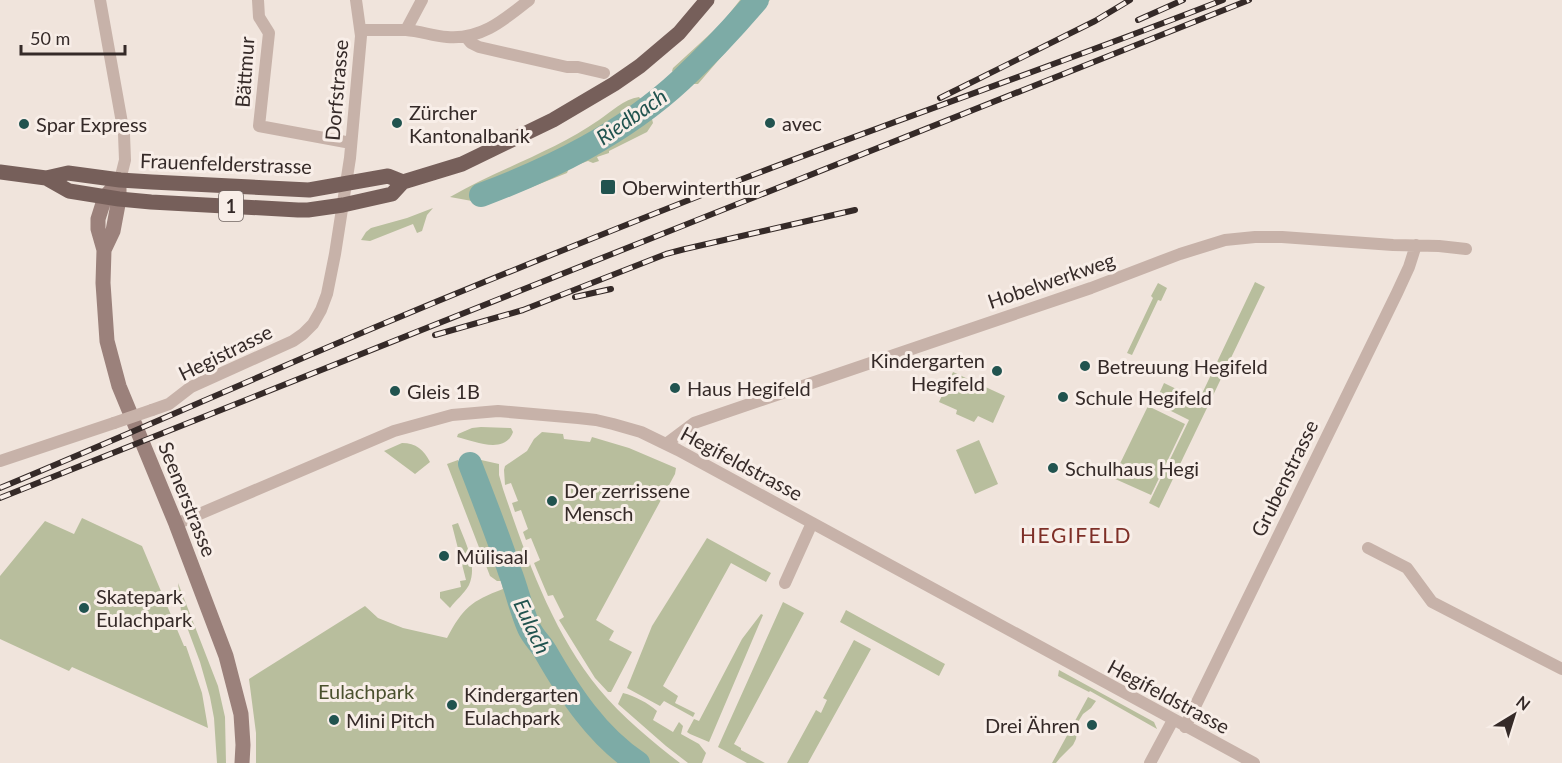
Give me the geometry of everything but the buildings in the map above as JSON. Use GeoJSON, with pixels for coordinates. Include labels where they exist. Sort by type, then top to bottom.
{"type":"FeatureCollection","features":[{"type":"Feature","properties":{"kind":"main road","name":"Frauenfelderstrasse"},"geometry":{"type":"LineString","coordinates":[[46,178],[69,191],[112,198],[308,210],[343,206],[392,194],[403,182],[462,164],[553,120],[614,84],[640,66],[679,33],[706,0]]}},
{"type":"Feature","properties":{"kind":"main road","name":"Frauenfelderstrasse"},"geometry":{"type":"LineString","coordinates":[[0,172],[46,178],[68,173],[120,180],[309,190],[388,176],[403,182]]}},
{"type":"Feature","properties":{"kind":"main road","name":"Seenerstrasse"},"geometry":{"type":"LineString","coordinates":[[120,180],[112,198],[112,231],[104,250],[103,283],[107,341],[119,386],[176,524],[226,656],[241,714],[242,763]]}},
{"type":"Feature","properties":{"kind":"street"},"geometry":{"type":"LineString","coordinates":[[99,0],[124,134],[125,159],[120,180]]}},
{"type":"Feature","properties":{"kind":"street","name":"Bättmur"},"geometry":{"type":"LineString","coordinates":[[258,0],[260,17],[269,33],[259,126],[351,143]]}},
{"type":"Feature","properties":{"kind":"street","name":"Dorfstrasse"},"geometry":{"type":"LineString","coordinates":[[343,206],[361,30],[356,0]]}},
{"type":"Feature","properties":{"kind":"street"},"geometry":{"type":"LineString","coordinates":[[406,30],[422,0]]}},
{"type":"Feature","properties":{"kind":"street"},"geometry":{"type":"LineString","coordinates":[[361,30],[406,30],[441,37],[466,37],[491,28],[529,0]]}},
{"type":"Feature","properties":{"kind":"street"},"geometry":{"type":"LineString","coordinates":[[466,37],[479,46],[567,67],[604,73]]}},
{"type":"Feature","properties":{"kind":"street","name":"Hegistrasse"},"geometry":{"type":"LineString","coordinates":[[0,461],[168,404],[191,387],[293,341],[303,334],[313,324],[327,294],[343,206]]}},
{"type":"Feature","properties":{"kind":"street","name":"Hobelwerkweg"},"geometry":{"type":"LineString","coordinates":[[666,444],[694,423],[1225,240],[1282,237],[1466,249]]}},
{"type":"Feature","properties":{"kind":"street","name":"Grubenstrasse"},"geometry":{"type":"LineString","coordinates":[[1185,727],[1397,293],[1416,245]]}},
{"type":"Feature","properties":{"kind":"street","name":"Hegifeldstrasse"},"geometry":{"type":"LineString","coordinates":[[176,524],[394,431],[452,415],[498,411],[578,418],[613,424],[641,432],[666,444],[1254,763]]}},
{"type":"Feature","properties":{"kind":"street"},"geometry":{"type":"LineString","coordinates":[[785,584],[812,524]]}},
{"type":"Feature","properties":{"kind":"street"},"geometry":{"type":"LineString","coordinates":[[1368,548],[1407,568],[1432,602],[1562,669]]}},
{"type":"Feature","properties":{"kind":"street"},"geometry":{"type":"LineString","coordinates":[[1150,763],[1173,720]]}},
{"type":"Feature","properties":{"kind":"green space"},"geometry":{"type":"Polygon","coordinates":[[[740,0],[770,0],[698,84],[683,84],[672,71],[673,68],[722,23],[740,0]]]}},
{"type":"Feature","properties":{"kind":"green space"},"geometry":{"type":"Polygon","coordinates":[[[639,97],[650,111],[653,123],[647,132],[597,157],[599,161],[593,163],[588,161],[569,168],[567,173],[484,206],[483,203],[450,197],[563,142],[623,103],[639,97]]]}},
{"type":"Feature","properties":{"kind":"green space"},"geometry":{"type":"Polygon","coordinates":[[[433,208],[427,215],[422,231],[417,233],[413,224],[370,241],[361,240],[371,228],[433,208]]]}},
{"type":"Feature","properties":{"kind":"green space"},"geometry":{"type":"Polygon","coordinates":[[[1255,282],[1265,287],[1159,508],[1149,503],[1189,420],[1155,403],[1164,383],[1199,400],[1255,282]]]}},
{"type":"Feature","properties":{"kind":"green space"},"geometry":{"type":"Polygon","coordinates":[[[1158,283],[1167,288],[1161,301],[1158,300],[1132,355],[1127,353],[1153,298],[1151,296],[1158,283]]]}},
{"type":"Feature","properties":{"kind":"green space"},"geometry":{"type":"Polygon","coordinates":[[[953,372],[1005,396],[993,423],[978,416],[974,422],[956,414],[957,410],[939,402],[953,372]]]}},
{"type":"Feature","properties":{"kind":"green space"},"geometry":{"type":"Polygon","coordinates":[[[1148,406],[1185,424],[1151,495],[1113,478],[1148,406]]]}},
{"type":"Feature","properties":{"kind":"green space"},"geometry":{"type":"Polygon","coordinates":[[[472,428],[511,428],[513,432],[509,439],[496,445],[457,437],[458,434],[472,428]]]}},
{"type":"Feature","properties":{"kind":"green space"},"geometry":{"type":"Polygon","coordinates":[[[542,432],[563,434],[564,439],[590,442],[592,437],[629,448],[676,468],[675,474],[596,620],[614,631],[609,640],[632,652],[611,692],[608,692],[595,678],[559,620],[564,617],[553,595],[548,596],[534,563],[540,560],[531,538],[526,540],[523,532],[528,529],[521,510],[515,512],[512,503],[518,501],[511,483],[505,485],[505,466],[527,451],[534,439],[542,432]]]}},
{"type":"Feature","properties":{"kind":"green space"},"geometry":{"type":"Polygon","coordinates":[[[979,440],[998,484],[975,494],[956,450],[979,440]]]}},
{"type":"Feature","properties":{"kind":"green space"},"geometry":{"type":"Polygon","coordinates":[[[402,443],[419,448],[430,462],[415,474],[384,451],[402,443]]]}},
{"type":"Feature","properties":{"kind":"green space","name":"Eulachpark"},"geometry":{"type":"Polygon","coordinates":[[[458,460],[461,468],[481,460],[499,464],[503,489],[542,594],[582,667],[617,709],[680,763],[256,763],[256,733],[249,679],[365,606],[378,618],[403,628],[447,638],[463,612],[475,602],[503,589],[501,581],[490,576],[447,464],[458,460]]]}},
{"type":"Feature","properties":{"kind":"green space","name":"Skatepark Eulachpark"},"geometry":{"type":"Polygon","coordinates":[[[82,518],[142,546],[184,646],[186,646],[202,693],[208,728],[72,667],[69,671],[0,639],[0,576],[45,521],[74,534],[82,518]]]}},
{"type":"Feature","properties":{"kind":"green space"},"geometry":{"type":"Polygon","coordinates":[[[458,523],[472,570],[469,585],[450,608],[440,598],[440,592],[461,587],[460,581],[466,580],[452,525],[458,523]]]}},
{"type":"Feature","properties":{"kind":"green space"},"geometry":{"type":"Polygon","coordinates":[[[707,538],[771,573],[766,582],[731,563],[663,686],[678,696],[675,703],[695,713],[693,717],[664,701],[660,706],[627,688],[652,626],[707,538]]]}},
{"type":"Feature","properties":{"kind":"green space"},"geometry":{"type":"Polygon","coordinates":[[[178,583],[218,686],[225,717],[226,763],[217,763],[210,697],[181,611],[178,583]]]}},
{"type":"Feature","properties":{"kind":"green space"},"geometry":{"type":"Polygon","coordinates":[[[783,602],[804,613],[734,744],[765,763],[747,763],[718,747],[783,602]]]}},
{"type":"Feature","properties":{"kind":"green space"},"geometry":{"type":"Polygon","coordinates":[[[846,610],[945,664],[939,676],[840,622],[846,610]]]}},
{"type":"Feature","properties":{"kind":"green space"},"geometry":{"type":"Polygon","coordinates":[[[761,614],[763,615],[709,742],[690,734],[687,732],[694,719],[699,721],[742,639],[761,614]]]}},
{"type":"Feature","properties":{"kind":"green space"},"geometry":{"type":"Polygon","coordinates":[[[854,640],[871,649],[808,763],[787,763],[816,710],[821,713],[827,700],[823,698],[854,640]]]}},
{"type":"Feature","properties":{"kind":"green space"},"geometry":{"type":"Polygon","coordinates":[[[1059,670],[1154,722],[1157,729],[1090,691],[1058,676],[1059,670]]]}},
{"type":"Feature","properties":{"kind":"green space"},"geometry":{"type":"Polygon","coordinates":[[[623,693],[637,698],[657,711],[653,720],[673,732],[679,722],[683,726],[681,734],[699,744],[706,753],[702,763],[688,763],[618,704],[623,693]]]}},
{"type":"Feature","properties":{"kind":"green space"},"geometry":{"type":"Polygon","coordinates":[[[1088,697],[1096,701],[1078,722],[1073,745],[1056,763],[1052,763],[1088,697]]]}},
{"type":"Feature","properties":{"kind":"waterway","name":"Riedbach"},"geometry":{"type":"LineString","coordinates":[[481,195],[561,161],[636,117],[691,71],[757,0]]}},
{"type":"Feature","properties":{"kind":"waterway","name":"Eulach"},"geometry":{"type":"LineString","coordinates":[[470,464],[531,631],[585,713],[610,740],[638,763]]}},
{"type":"Feature","properties":{"kind":"railway"},"geometry":{"type":"LineString","coordinates":[[940,98],[1095,21],[1130,0]]}},
{"type":"Feature","properties":{"kind":"railway"},"geometry":{"type":"LineString","coordinates":[[1138,20],[1183,0]]}},
{"type":"Feature","properties":{"kind":"railway"},"geometry":{"type":"LineString","coordinates":[[0,488],[352,337],[616,229],[805,155],[1223,0]]}},
{"type":"Feature","properties":{"kind":"railway"},"geometry":{"type":"LineString","coordinates":[[0,498],[1249,0]]}},
{"type":"Feature","properties":{"kind":"railway"},"geometry":{"type":"LineString","coordinates":[[435,335],[523,310],[666,254],[855,210]]}},
{"type":"Feature","properties":{"kind":"railway"},"geometry":{"type":"LineString","coordinates":[[575,297],[611,289]]}},
{"type":"Feature","properties":{"kind":"place","name":"Zürcher Kantonalbank"},"geometry":{"type":"Point","coordinates":[397,123]}},
{"type":"Feature","properties":{"kind":"place","name":"avec"},"geometry":{"type":"Point","coordinates":[770,123]}},
{"type":"Feature","properties":{"kind":"place","name":"Spar Express"},"geometry":{"type":"Point","coordinates":[24,124]}},
{"type":"Feature","properties":{"kind":"place","name":"Oberwinterthur"},"geometry":{"type":"Point","coordinates":[608,187]}},
{"type":"Feature","properties":{"kind":"place","name":"Betreuung Hegifeld"},"geometry":{"type":"Point","coordinates":[1085,366]}},
{"type":"Feature","properties":{"kind":"place","name":"Kindergarten Hegifeld"},"geometry":{"type":"Point","coordinates":[997,371]}},
{"type":"Feature","properties":{"kind":"place","name":"Haus Hegifeld"},"geometry":{"type":"Point","coordinates":[675,388]}},
{"type":"Feature","properties":{"kind":"place","name":"Gleis 1B"},"geometry":{"type":"Point","coordinates":[395,391]}},
{"type":"Feature","properties":{"kind":"place","name":"Schule Hegifeld"},"geometry":{"type":"Point","coordinates":[1063,397]}},
{"type":"Feature","properties":{"kind":"place","name":"Schulhaus Hegi"},"geometry":{"type":"Point","coordinates":[1053,468]}},
{"type":"Feature","properties":{"kind":"place","name":"Der zerrissene Mensch"},"geometry":{"type":"Point","coordinates":[552,501]}},
{"type":"Feature","properties":{"kind":"place","name":"Mülisaal"},"geometry":{"type":"Point","coordinates":[444,556]}},
{"type":"Feature","properties":{"kind":"place","name":"Skatepark Eulachpark"},"geometry":{"type":"Point","coordinates":[84,608]}},
{"type":"Feature","properties":{"kind":"place","name":"Kindergarten Eulachpark"},"geometry":{"type":"Point","coordinates":[452,705]}},
{"type":"Feature","properties":{"kind":"place","name":"Mini Pitch"},"geometry":{"type":"Point","coordinates":[334,720]}},
{"type":"Feature","properties":{"kind":"place","name":"Drei Ähren"},"geometry":{"type":"Point","coordinates":[1092,725]}},
{"type":"Feature","properties":{"kind":"district","name":"HEGIFELD"},"geometry":{"type":"Point","coordinates":[1076,534]}}]}
